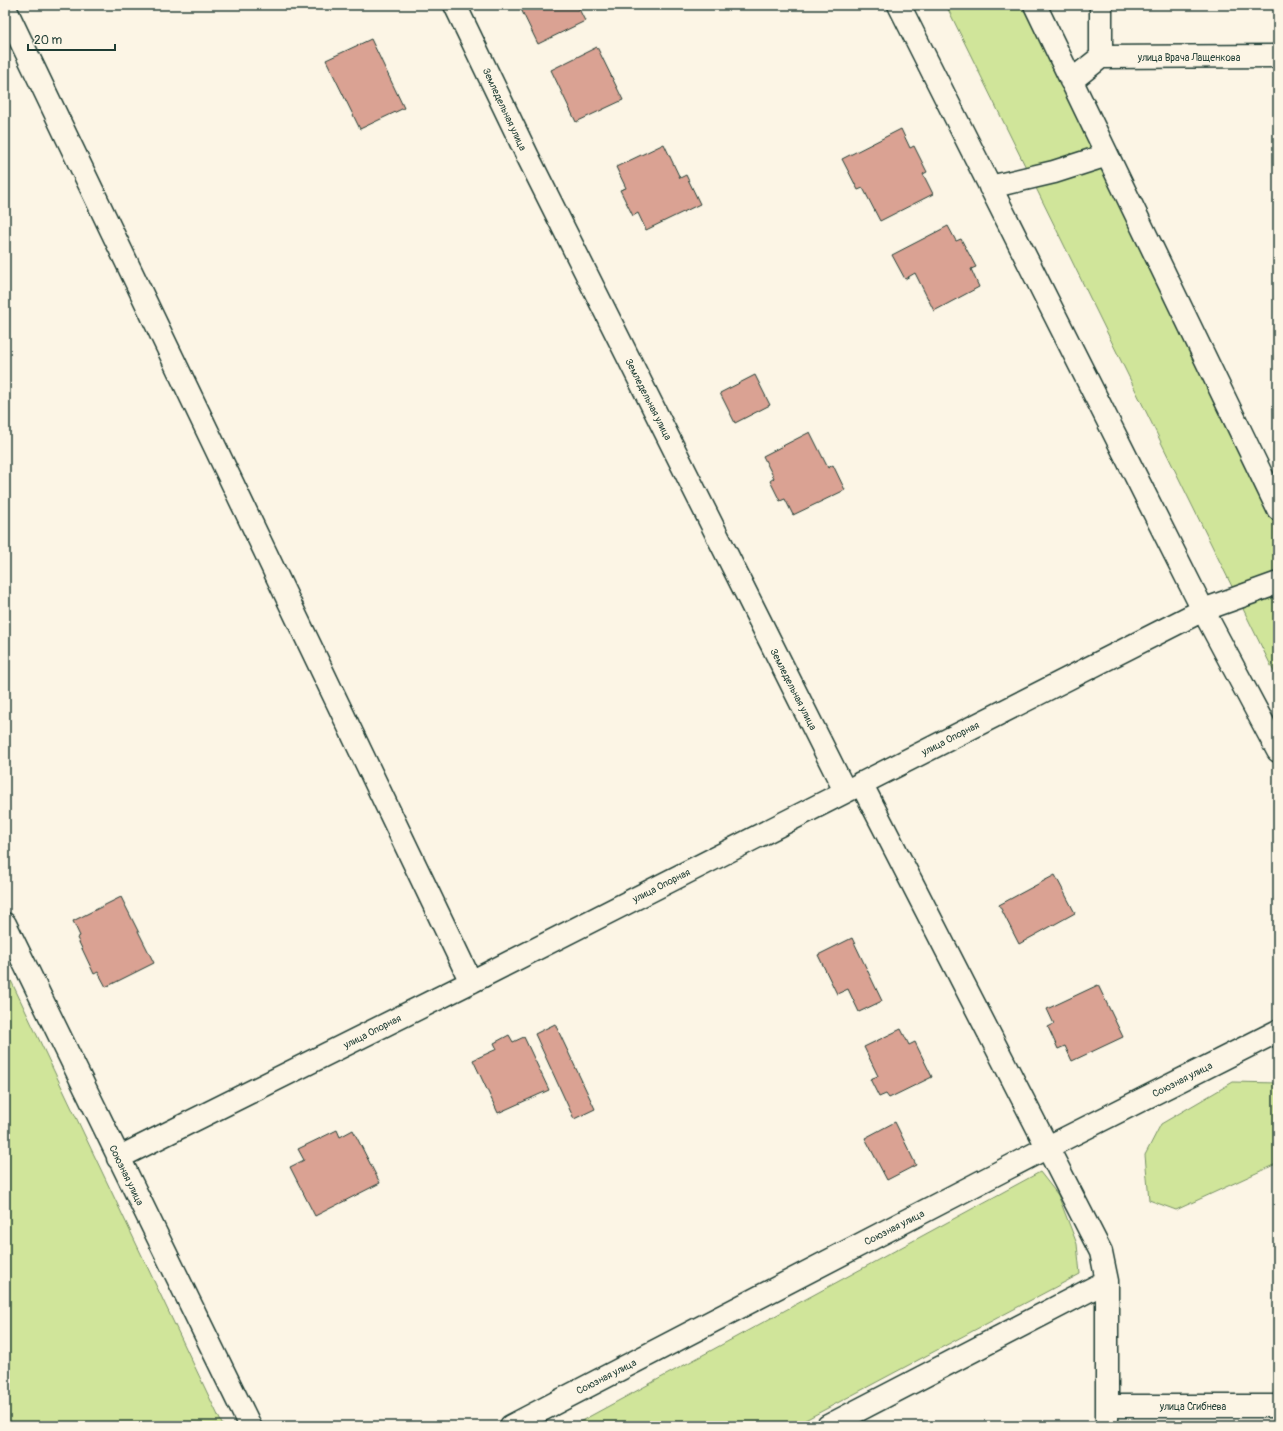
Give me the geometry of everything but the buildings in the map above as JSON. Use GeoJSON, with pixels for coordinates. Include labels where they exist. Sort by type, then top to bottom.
{"type":"FeatureCollection","features":[{"type":"Feature","properties":{"kind":"street","name":"Земледельная улица"},"geometry":{"type":"LineString","coordinates":[[455,5],[531,164],[853,787],[1048,1147],[1101,1252],[1107,1281],[1107,1416]]}},
{"type":"Feature","properties":{"kind":"street"},"geometry":{"type":"LineString","coordinates":[[899,5],[1203,610],[1278,752]]}},
{"type":"Feature","properties":{"kind":"street"},"geometry":{"type":"LineString","coordinates":[[1035,5],[1276,499]]}},
{"type":"Feature","properties":{"kind":"street"},"geometry":{"type":"LineString","coordinates":[[1071,81],[1101,57],[1101,5]]}},
{"type":"Feature","properties":{"kind":"street"},"geometry":{"type":"LineString","coordinates":[[5,8],[471,982]]}},
{"type":"Feature","properties":{"kind":"street","name":"улица Врача Лащенкова"},"geometry":{"type":"LineString","coordinates":[[1101,57],[1278,56]]}},
{"type":"Feature","properties":{"kind":"street"},"geometry":{"type":"LineString","coordinates":[[990,187],[1054,172],[1107,155]]}},
{"type":"Feature","properties":{"kind":"street","name":"улица Опорная"},"geometry":{"type":"LineString","coordinates":[[118,1158],[471,982],[1203,610],[1278,583]]}},
{"type":"Feature","properties":{"kind":"street","name":"Союзная улица"},"geometry":{"type":"LineString","coordinates":[[5,924],[250,1426]]}},
{"type":"Feature","properties":{"kind":"street","name":"Союзная улица"},"geometry":{"type":"LineString","coordinates":[[511,1426],[1048,1147],[1278,1031]]}},
{"type":"Feature","properties":{"kind":"street"},"geometry":{"type":"LineString","coordinates":[[828,1426],[1107,1281]]}},
{"type":"Feature","properties":{"kind":"street","name":"улица Сгибнева"},"geometry":{"type":"LineString","coordinates":[[1107,1416],[1278,1406]]}},
{"type":"Feature","properties":{"kind":"green space"},"geometry":{"type":"Polygon","coordinates":[[[946,5],[1027,5],[1278,529],[1278,680],[946,5]]]}},
{"type":"Feature","properties":{"kind":"green space"},"geometry":{"type":"Polygon","coordinates":[[[5,968],[223,1426],[6,1426],[5,968]]]}},
{"type":"Feature","properties":{"kind":"green space"},"geometry":{"type":"Polygon","coordinates":[[[1233,1082],[1278,1083],[1278,1163],[1176,1210],[1149,1200],[1145,1155],[1161,1124],[1233,1082]]]}},
{"type":"Feature","properties":{"kind":"green space"},"geometry":{"type":"Polygon","coordinates":[[[1040,1172],[1058,1195],[1077,1244],[1080,1274],[794,1426],[572,1426],[1040,1172]]]}}]}
